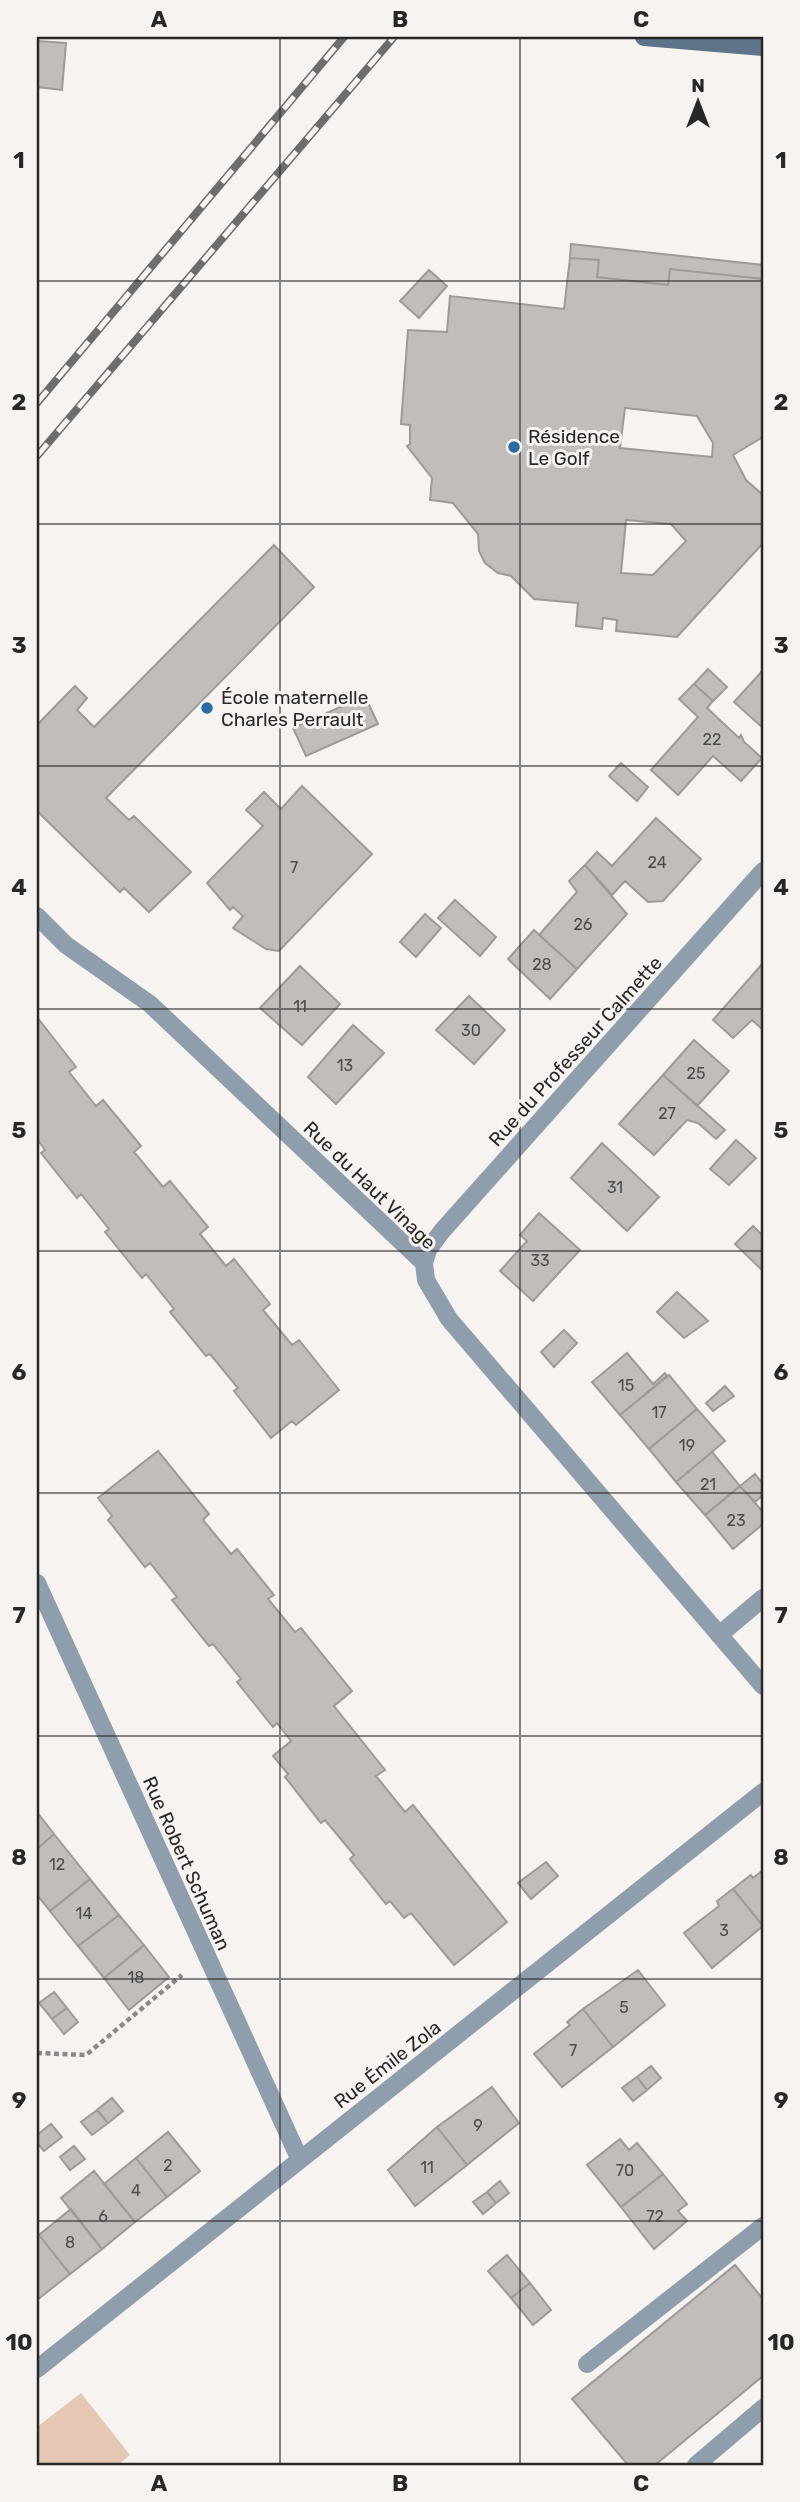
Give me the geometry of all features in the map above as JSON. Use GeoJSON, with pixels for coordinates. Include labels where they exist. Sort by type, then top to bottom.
{"type":"FeatureCollection","features":[{"type":"Feature","properties":{"kind":"street"},"geometry":{"type":"LineString","coordinates":[[644,37],[763,47]]}},
{"type":"Feature","properties":{"kind":"street","name":"Rue du Professeur Calmette"},"geometry":{"type":"LineString","coordinates":[[424,1263],[428,1250],[442,1231],[763,871]]}},
{"type":"Feature","properties":{"kind":"street","name":"Rue du Haut Vinage"},"geometry":{"type":"LineString","coordinates":[[37,916],[66,945],[149,1004],[424,1263],[426,1280],[449,1320],[763,1686]]}},
{"type":"Feature","properties":{"kind":"street","name":"Rue Robert Schuman"},"geometry":{"type":"LineString","coordinates":[[37,1583],[300,2160]]}},
{"type":"Feature","properties":{"kind":"street"},"geometry":{"type":"LineString","coordinates":[[719,1635],[763,1598]]}},
{"type":"Feature","properties":{"kind":"street","name":"Rue Émile Zola"},"geometry":{"type":"LineString","coordinates":[[37,2369],[763,1792]]}},
{"type":"Feature","properties":{"kind":"street"},"geometry":{"type":"LineString","coordinates":[[587,2364],[763,2226]]}},
{"type":"Feature","properties":{"kind":"street"},"geometry":{"type":"LineString","coordinates":[[696,2465],[763,2408]]}},
{"type":"Feature","properties":{"kind":"path"},"geometry":{"type":"LineString","coordinates":[[37,2053],[86,2055],[205,1955]]}},
{"type":"Feature","properties":{"kind":"shaded area"},"geometry":{"type":"Polygon","coordinates":[[[81,2393],[130,2455],[118,2465],[37,2465],[37,2427],[81,2393]]]}},
{"type":"Feature","properties":{"kind":"building"},"geometry":{"type":"Polygon","coordinates":[[[37,41],[66,43],[62,90],[37,87],[37,41]]]}},
{"type":"Feature","properties":{"kind":"building"},"geometry":{"type":"Polygon","coordinates":[[[571,244],[763,265],[763,279],[670,269],[668,285],[597,277],[599,260],[570,258],[571,244]]]}},
{"type":"Feature","properties":{"kind":"building","name":"Résidence Le Golf"},"geometry":{"type":"Polygon","coordinates":[[[570,258],[599,260],[597,277],[668,285],[670,269],[763,279],[763,437],[733,455],[746,480],[763,495],[763,543],[677,637],[616,631],[617,620],[603,618],[602,629],[576,626],[578,603],[534,599],[511,576],[498,573],[485,563],[479,551],[478,534],[453,503],[430,500],[432,478],[407,446],[410,444],[410,425],[401,424],[408,330],[447,332],[450,296],[564,309],[570,258]],[[625,408],[620,448],[712,457],[713,443],[697,416],[625,408]],[[626,520],[621,573],[653,575],[686,541],[671,524],[626,520]]]}},
{"type":"Feature","properties":{"kind":"building"},"geometry":{"type":"Polygon","coordinates":[[[429,270],[447,286],[419,318],[400,301],[429,270]]]}},
{"type":"Feature","properties":{"kind":"building"},"geometry":{"type":"Polygon","coordinates":[[[274,545],[314,587],[106,798],[129,820],[134,816],[191,872],[149,912],[124,888],[120,892],[37,811],[37,725],[75,686],[87,698],[77,710],[94,727],[274,545]]]}},
{"type":"Feature","properties":{"kind":"building"},"geometry":{"type":"Polygon","coordinates":[[[708,669],[727,687],[713,701],[694,684],[708,669]]]}},
{"type":"Feature","properties":{"kind":"building"},"geometry":{"type":"Polygon","coordinates":[[[763,670],[763,728],[734,702],[763,670]]]}},
{"type":"Feature","properties":{"kind":"building"},"geometry":{"type":"Polygon","coordinates":[[[694,684],[713,701],[707,708],[739,738],[741,735],[744,742],[762,758],[741,781],[713,756],[678,795],[651,770],[698,717],[679,699],[694,684]]]}},
{"type":"Feature","properties":{"kind":"building"},"geometry":{"type":"Polygon","coordinates":[[[365,696],[378,724],[306,756],[293,728],[365,696]]]}},
{"type":"Feature","properties":{"kind":"building"},"geometry":{"type":"Polygon","coordinates":[[[621,763],[648,787],[637,801],[609,776],[621,763]]]}},
{"type":"Feature","properties":{"kind":"building"},"geometry":{"type":"Polygon","coordinates":[[[302,786],[372,854],[279,951],[266,949],[233,928],[243,916],[233,907],[230,910],[207,883],[263,826],[246,810],[264,792],[281,809],[302,786]]]}},
{"type":"Feature","properties":{"kind":"building"},"geometry":{"type":"Polygon","coordinates":[[[656,818],[701,859],[663,901],[648,902],[625,881],[612,895],[585,865],[597,852],[612,866],[656,818]]]}},
{"type":"Feature","properties":{"kind":"building"},"geometry":{"type":"Polygon","coordinates":[[[585,865],[627,914],[577,969],[539,935],[577,892],[569,881],[585,865]]]}},
{"type":"Feature","properties":{"kind":"building"},"geometry":{"type":"Polygon","coordinates":[[[455,900],[496,937],[480,956],[438,918],[455,900]]]}},
{"type":"Feature","properties":{"kind":"building"},"geometry":{"type":"Polygon","coordinates":[[[425,914],[441,928],[416,957],[400,942],[425,914]]]}},
{"type":"Feature","properties":{"kind":"building"},"geometry":{"type":"Polygon","coordinates":[[[534,930],[577,969],[550,999],[508,959],[534,930]]]}},
{"type":"Feature","properties":{"kind":"building"},"geometry":{"type":"Polygon","coordinates":[[[763,963],[763,1030],[752,1020],[733,1038],[713,1020],[763,963]]]}},
{"type":"Feature","properties":{"kind":"building"},"geometry":{"type":"Polygon","coordinates":[[[300,966],[340,1004],[302,1045],[260,1008],[300,966]]]}},
{"type":"Feature","properties":{"kind":"building"},"geometry":{"type":"Polygon","coordinates":[[[469,996],[505,1030],[474,1064],[436,1030],[469,996]]]}},
{"type":"Feature","properties":{"kind":"building"},"geometry":{"type":"Polygon","coordinates":[[[37,1017],[76,1067],[69,1072],[96,1106],[103,1100],[141,1146],[134,1152],[163,1187],[170,1181],[208,1227],[200,1234],[226,1266],[234,1259],[270,1304],[263,1310],[292,1345],[299,1340],[339,1390],[296,1425],[292,1421],[271,1438],[234,1391],[238,1388],[210,1354],[206,1356],[170,1312],[174,1309],[146,1274],[142,1278],[105,1232],[109,1229],[81,1194],[77,1198],[41,1153],[45,1150],[37,1139],[37,1017]]]}},
{"type":"Feature","properties":{"kind":"building"},"geometry":{"type":"Polygon","coordinates":[[[353,1025],[384,1053],[336,1104],[308,1077],[353,1025]]]}},
{"type":"Feature","properties":{"kind":"building"},"geometry":{"type":"Polygon","coordinates":[[[694,1040],[729,1071],[697,1106],[663,1075],[694,1040]]]}},
{"type":"Feature","properties":{"kind":"building"},"geometry":{"type":"Polygon","coordinates":[[[663,1075],[725,1130],[716,1139],[698,1123],[687,1120],[654,1155],[619,1124],[663,1075]]]}},
{"type":"Feature","properties":{"kind":"building"},"geometry":{"type":"Polygon","coordinates":[[[736,1140],[756,1158],[729,1185],[710,1169],[736,1140]]]}},
{"type":"Feature","properties":{"kind":"building"},"geometry":{"type":"Polygon","coordinates":[[[602,1143],[659,1197],[627,1231],[571,1178],[602,1143]]]}},
{"type":"Feature","properties":{"kind":"building"},"geometry":{"type":"Polygon","coordinates":[[[539,1213],[580,1250],[533,1301],[500,1271],[527,1241],[520,1235],[539,1213]]]}},
{"type":"Feature","properties":{"kind":"building"},"geometry":{"type":"Polygon","coordinates":[[[753,1226],[763,1236],[763,1271],[735,1244],[753,1226]]]}},
{"type":"Feature","properties":{"kind":"building"},"geometry":{"type":"Polygon","coordinates":[[[677,1292],[708,1321],[684,1338],[657,1312],[677,1292]]]}},
{"type":"Feature","properties":{"kind":"building"},"geometry":{"type":"Polygon","coordinates":[[[564,1330],[577,1343],[554,1367],[541,1352],[564,1330]]]}},
{"type":"Feature","properties":{"kind":"building"},"geometry":{"type":"Polygon","coordinates":[[[627,1353],[653,1384],[665,1373],[667,1376],[620,1415],[592,1382],[627,1353]]]}},
{"type":"Feature","properties":{"kind":"building"},"geometry":{"type":"Polygon","coordinates":[[[669,1375],[697,1409],[649,1449],[620,1415],[669,1375]]]}},
{"type":"Feature","properties":{"kind":"building"},"geometry":{"type":"Polygon","coordinates":[[[725,1386],[734,1396],[713,1411],[706,1403],[725,1386]]]}},
{"type":"Feature","properties":{"kind":"building"},"geometry":{"type":"Polygon","coordinates":[[[697,1409],[725,1441],[676,1482],[649,1449],[697,1409]]]}},
{"type":"Feature","properties":{"kind":"building"},"geometry":{"type":"Polygon","coordinates":[[[158,1451],[209,1514],[203,1520],[231,1554],[237,1549],[274,1595],[268,1599],[295,1632],[301,1628],[352,1691],[334,1706],[385,1770],[376,1776],[405,1812],[413,1805],[507,1922],[454,1965],[411,1913],[404,1918],[390,1901],[386,1904],[350,1859],[354,1855],[325,1820],[321,1823],[285,1777],[288,1774],[273,1756],[291,1741],[277,1723],[273,1727],[237,1682],[241,1679],[213,1644],[209,1646],[172,1600],[177,1597],[150,1563],[145,1567],[108,1520],[112,1516],[98,1498],[158,1451]]]}},
{"type":"Feature","properties":{"kind":"building"},"geometry":{"type":"Polygon","coordinates":[[[712,1452],[740,1486],[705,1515],[676,1482],[712,1452]]]}},
{"type":"Feature","properties":{"kind":"building"},"geometry":{"type":"Polygon","coordinates":[[[755,1474],[763,1484],[763,1495],[755,1502],[740,1486],[755,1474]]]}},
{"type":"Feature","properties":{"kind":"building"},"geometry":{"type":"Polygon","coordinates":[[[740,1486],[763,1512],[763,1524],[733,1549],[705,1515],[740,1486]]]}},
{"type":"Feature","properties":{"kind":"building"},"geometry":{"type":"Polygon","coordinates":[[[37,1812],[54,1834],[37,1849],[37,1812]]]}},
{"type":"Feature","properties":{"kind":"building"},"geometry":{"type":"Polygon","coordinates":[[[54,1834],[90,1879],[50,1911],[37,1895],[37,1849],[54,1834]]]}},
{"type":"Feature","properties":{"kind":"building"},"geometry":{"type":"Polygon","coordinates":[[[546,1862],[558,1876],[531,1899],[518,1883],[546,1862]]]}},
{"type":"Feature","properties":{"kind":"building"},"geometry":{"type":"Polygon","coordinates":[[[763,1870],[763,1926],[733,1889],[751,1875],[753,1878],[763,1870]]]}},
{"type":"Feature","properties":{"kind":"building"},"geometry":{"type":"Polygon","coordinates":[[[90,1879],[119,1915],[78,1946],[50,1911],[90,1879]]]}},
{"type":"Feature","properties":{"kind":"building"},"geometry":{"type":"Polygon","coordinates":[[[733,1889],[763,1926],[712,1968],[684,1933],[719,1906],[717,1901],[733,1889]]]}},
{"type":"Feature","properties":{"kind":"building"},"geometry":{"type":"Polygon","coordinates":[[[119,1915],[144,1945],[104,1978],[78,1946],[119,1915]]]}},
{"type":"Feature","properties":{"kind":"building"},"geometry":{"type":"Polygon","coordinates":[[[144,1945],[169,1977],[129,2010],[104,1978],[144,1945]]]}},
{"type":"Feature","properties":{"kind":"building"},"geometry":{"type":"Polygon","coordinates":[[[638,1970],[665,2005],[613,2047],[583,2009],[638,1970]]]}},
{"type":"Feature","properties":{"kind":"building"},"geometry":{"type":"Polygon","coordinates":[[[54,1992],[67,2008],[52,2019],[39,2003],[54,1992]]]}},
{"type":"Feature","properties":{"kind":"building"},"geometry":{"type":"Polygon","coordinates":[[[67,2008],[78,2022],[64,2034],[52,2019],[67,2008]]]}},
{"type":"Feature","properties":{"kind":"building"},"geometry":{"type":"Polygon","coordinates":[[[583,2009],[613,2047],[562,2087],[534,2054],[570,2025],[567,2022],[583,2009]]]}},
{"type":"Feature","properties":{"kind":"building"},"geometry":{"type":"Polygon","coordinates":[[[651,2066],[661,2078],[647,2090],[637,2077],[651,2066]]]}},
{"type":"Feature","properties":{"kind":"building"},"geometry":{"type":"Polygon","coordinates":[[[637,2077],[647,2090],[633,2101],[622,2088],[637,2077]]]}},
{"type":"Feature","properties":{"kind":"building"},"geometry":{"type":"Polygon","coordinates":[[[492,2087],[519,2123],[467,2165],[437,2127],[492,2087]]]}},
{"type":"Feature","properties":{"kind":"building"},"geometry":{"type":"Polygon","coordinates":[[[112,2098],[123,2111],[108,2123],[97,2110],[112,2098]]]}},
{"type":"Feature","properties":{"kind":"building"},"geometry":{"type":"Polygon","coordinates":[[[97,2110],[108,2123],[92,2135],[81,2122],[97,2110]]]}},
{"type":"Feature","properties":{"kind":"building"},"geometry":{"type":"Polygon","coordinates":[[[51,2124],[62,2137],[44,2151],[37,2143],[37,2135],[51,2124]]]}},
{"type":"Feature","properties":{"kind":"building"},"geometry":{"type":"Polygon","coordinates":[[[437,2127],[467,2165],[415,2206],[388,2170],[437,2127]]]}},
{"type":"Feature","properties":{"kind":"building"},"geometry":{"type":"Polygon","coordinates":[[[168,2132],[200,2171],[167,2197],[136,2158],[168,2132]]]}},
{"type":"Feature","properties":{"kind":"building"},"geometry":{"type":"Polygon","coordinates":[[[620,2139],[629,2150],[637,2143],[663,2174],[621,2207],[587,2165],[620,2139]]]}},
{"type":"Feature","properties":{"kind":"building"},"geometry":{"type":"Polygon","coordinates":[[[74,2146],[85,2159],[70,2170],[60,2157],[74,2146]]]}},
{"type":"Feature","properties":{"kind":"building"},"geometry":{"type":"Polygon","coordinates":[[[136,2158],[167,2197],[135,2222],[104,2184],[136,2158]]]}},
{"type":"Feature","properties":{"kind":"building"},"geometry":{"type":"Polygon","coordinates":[[[94,2171],[135,2222],[102,2249],[61,2198],[94,2171]]]}},
{"type":"Feature","properties":{"kind":"building"},"geometry":{"type":"Polygon","coordinates":[[[663,2174],[687,2204],[678,2211],[687,2221],[654,2249],[621,2207],[663,2174]]]}},
{"type":"Feature","properties":{"kind":"building"},"geometry":{"type":"Polygon","coordinates":[[[500,2181],[509,2193],[496,2203],[487,2192],[500,2181]]]}},
{"type":"Feature","properties":{"kind":"building"},"geometry":{"type":"Polygon","coordinates":[[[487,2192],[496,2203],[483,2214],[473,2202],[487,2192]]]}},
{"type":"Feature","properties":{"kind":"building"},"geometry":{"type":"Polygon","coordinates":[[[71,2209],[102,2249],[70,2274],[39,2235],[71,2209]]]}},
{"type":"Feature","properties":{"kind":"building"},"geometry":{"type":"Polygon","coordinates":[[[39,2235],[70,2274],[37,2300],[37,2237],[39,2235]]]}},
{"type":"Feature","properties":{"kind":"building"},"geometry":{"type":"Polygon","coordinates":[[[507,2255],[530,2283],[511,2298],[488,2271],[507,2255]]]}},
{"type":"Feature","properties":{"kind":"building"},"geometry":{"type":"Polygon","coordinates":[[[735,2265],[763,2299],[763,2376],[655,2465],[628,2465],[572,2399],[735,2265]]]}},
{"type":"Feature","properties":{"kind":"building"},"geometry":{"type":"Polygon","coordinates":[[[530,2283],[551,2310],[533,2325],[511,2298],[530,2283]]]}},
{"type":"Feature","properties":{"kind":"railway"},"geometry":{"type":"LineString","coordinates":[[37,403],[344,37]]}},
{"type":"Feature","properties":{"kind":"railway"},"geometry":{"type":"LineString","coordinates":[[37,456],[394,37]]}},
{"type":"Feature","properties":{"kind":"place","name":"Résidence Le Golf"},"geometry":{"type":"Point","coordinates":[514,447]}},
{"type":"Feature","properties":{"kind":"place","name":"École maternelle Charles Perrault"},"geometry":{"type":"Point","coordinates":[207,708]}}]}
